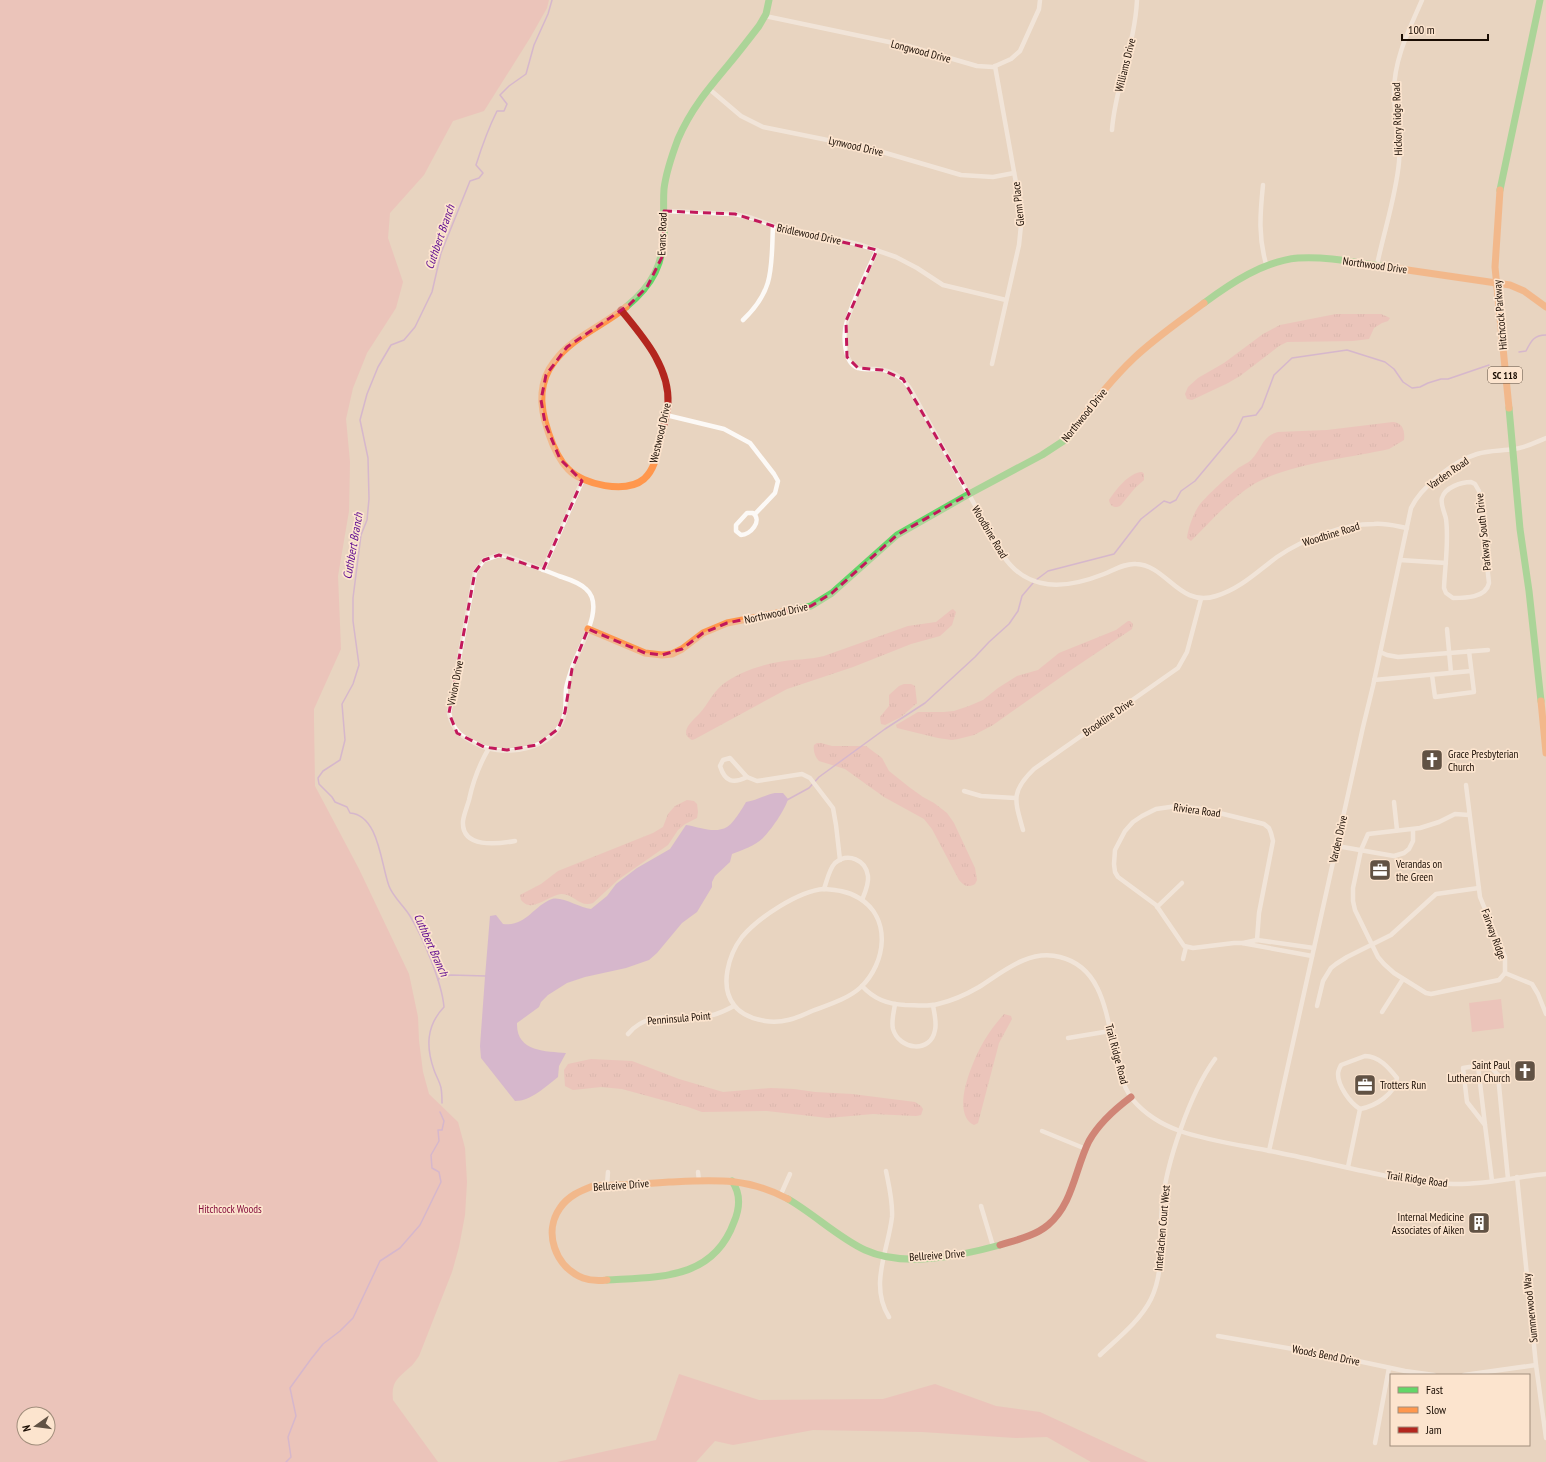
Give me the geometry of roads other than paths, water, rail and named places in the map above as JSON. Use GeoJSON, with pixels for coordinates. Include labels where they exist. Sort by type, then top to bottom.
{"type":"FeatureCollection","features":[{"type":"Feature","properties":{"kind":"street","name":"Evans Road"},"geometry":{"type":"LineString","coordinates":[[583,479],[577,477],[568,470],[560,459],[553,446],[543,416],[541,400],[544,382],[549,369],[562,352],[642,294],[658,270],[664,247],[664,190],[673,153],[693,109],[708,88],[755,31],[765,16],[769,0]]}},
{"type":"Feature","properties":{"kind":"street","name":"Longwood Drive"},"geometry":{"type":"LineString","coordinates":[[765,16],[908,46],[984,68],[995,66],[1011,59],[1020,51],[1039,9],[1040,0]]}},
{"type":"Feature","properties":{"kind":"street","name":"Williams Drive"},"geometry":{"type":"LineString","coordinates":[[1112,130],[1116,104],[1134,29],[1137,0]]}},
{"type":"Feature","properties":{"kind":"street","name":"Hickory Ridge Road"},"geometry":{"type":"LineString","coordinates":[[1376,265],[1398,166],[1399,150],[1394,97],[1396,70],[1402,47],[1422,0]]}},
{"type":"Feature","properties":{"kind":"street","name":"Hitchcock Parkway"},"geometry":{"type":"LineString","coordinates":[[1540,0],[1500,187],[1496,236],[1496,283],[1520,529],[1546,753]]}},
{"type":"Feature","properties":{"kind":"street","name":"Glenn Place"},"geometry":{"type":"LineString","coordinates":[[992,364],[1021,235],[1021,215],[995,66]]}},
{"type":"Feature","properties":{"kind":"street","name":"Lynwood Drive"},"geometry":{"type":"LineString","coordinates":[[708,88],[741,116],[763,126],[872,149],[961,175],[993,177],[1014,173]]}},
{"type":"Feature","properties":{"kind":"street"},"geometry":{"type":"LineString","coordinates":[[1263,185],[1260,228],[1262,247],[1267,266]]}},
{"type":"Feature","properties":{"kind":"street","name":"Bridlewood Drive"},"geometry":{"type":"LineString","coordinates":[[664,212],[735,214],[752,218],[773,226],[832,238],[876,250],[907,262],[946,286],[1006,300]]}},
{"type":"Feature","properties":{"kind":"street"},"geometry":{"type":"LineString","coordinates":[[743,320],[755,309],[768,286],[773,226]]}},
{"type":"Feature","properties":{"kind":"street","name":"Woodbine Road"},"geometry":{"type":"LineString","coordinates":[[876,250],[846,321],[845,340],[847,357],[852,364],[858,368],[882,370],[903,379],[911,390],[968,494],[1006,559],[1020,574],[1031,580],[1052,585],[1075,584],[1098,577],[1128,564],[1138,564],[1153,569],[1180,591],[1201,599],[1226,593],[1246,581],[1287,551],[1316,537],[1364,524],[1381,524],[1407,528]]}},
{"type":"Feature","properties":{"kind":"street","name":"Northwood Drive"},"geometry":{"type":"LineString","coordinates":[[588,629],[645,653],[662,655],[677,652],[703,633],[727,623],[811,606],[832,593],[897,535],[1060,444],[1068,438],[1113,379],[1158,336],[1215,295],[1267,266],[1301,258],[1322,258],[1496,283],[1517,287],[1546,308]]}},
{"type":"Feature","properties":{"kind":"street","name":"Westwood Drive"},"geometry":{"type":"LineString","coordinates":[[583,479],[604,485],[623,487],[634,485],[644,479],[651,471],[657,455],[666,415],[668,400],[667,386],[663,371],[653,352],[621,310]]}},
{"type":"Feature","properties":{"kind":"street"},"geometry":{"type":"LineString","coordinates":[[666,415],[720,427],[733,432],[750,443],[778,481],[775,493],[755,514]]}},
{"type":"Feature","properties":{"kind":"street","name":"Varden Road"},"geometry":{"type":"LineString","coordinates":[[1407,528],[1411,508],[1417,497],[1443,473],[1470,456],[1493,450],[1513,449],[1546,438]]}},
{"type":"Feature","properties":{"kind":"street"},"geometry":{"type":"LineString","coordinates":[[543,570],[583,479]]}},
{"type":"Feature","properties":{"kind":"street","name":"Parkway South Drive"},"geometry":{"type":"LineString","coordinates":[[1464,483],[1473,483],[1477,486],[1479,491],[1489,583],[1487,589],[1478,595],[1455,598],[1449,596],[1444,588],[1446,563],[1447,531],[1442,497],[1454,486],[1464,483]]}},
{"type":"Feature","properties":{"kind":"street"},"geometry":{"type":"LineString","coordinates":[[747,513],[755,514],[757,517],[756,524],[746,534],[741,535],[738,533],[735,528],[737,524],[747,513]]}},
{"type":"Feature","properties":{"kind":"street","name":"Varden Drive"},"geometry":{"type":"LineString","coordinates":[[1269,1151],[1407,528]]}},
{"type":"Feature","properties":{"kind":"street","name":"Vivion Drive"},"geometry":{"type":"LineString","coordinates":[[499,555],[507,556],[543,570],[576,582],[586,589],[592,598],[594,609],[588,629],[572,669],[567,688],[563,718],[554,733],[543,742],[534,746],[507,750],[489,748],[457,733],[451,723],[449,713],[475,572],[484,560],[499,555]]}},
{"type":"Feature","properties":{"kind":"street"},"geometry":{"type":"LineString","coordinates":[[1400,560],[1446,563]]}},
{"type":"Feature","properties":{"kind":"street","name":"Brookline Drive"},"geometry":{"type":"LineString","coordinates":[[1016,798],[1024,779],[1034,769],[1178,668],[1187,652],[1201,599]]}},
{"type":"Feature","properties":{"kind":"street"},"geometry":{"type":"LineString","coordinates":[[1447,629],[1451,673]]}},
{"type":"Feature","properties":{"kind":"street"},"geometry":{"type":"LineString","coordinates":[[1380,652],[1398,657],[1488,650]]}},
{"type":"Feature","properties":{"kind":"street"},"geometry":{"type":"LineString","coordinates":[[1432,675],[1434,697],[1474,692],[1469,651]]}},
{"type":"Feature","properties":{"kind":"street"},"geometry":{"type":"LineString","coordinates":[[1374,680],[1472,671]]}},
{"type":"Feature","properties":{"kind":"street"},"geometry":{"type":"LineString","coordinates":[[489,748],[480,762],[474,779],[464,815],[464,828],[467,835],[477,842],[496,843],[516,841]]}},
{"type":"Feature","properties":{"kind":"street"},"geometry":{"type":"LineString","coordinates":[[747,777],[738,782],[730,780],[722,774],[720,766],[723,760],[730,758],[747,777],[757,781],[802,774],[810,778],[832,808],[836,825],[840,860]]}},
{"type":"Feature","properties":{"kind":"street","name":"Fairway Ridge"},"geometry":{"type":"LineString","coordinates":[[1397,830],[1368,834],[1361,850],[1353,888],[1355,910],[1372,945],[1384,964],[1403,979],[1422,991],[1431,994],[1499,980],[1506,973],[1505,957],[1480,897],[1466,785]]}},
{"type":"Feature","properties":{"kind":"street"},"geometry":{"type":"LineString","coordinates":[[964,791],[981,796],[1016,798],[1016,805],[1023,830]]}},
{"type":"Feature","properties":{"kind":"street"},"geometry":{"type":"LineString","coordinates":[[1394,802],[1397,830],[1413,830],[1439,822],[1455,814],[1469,815]]}},
{"type":"Feature","properties":{"kind":"street","name":"Riviera Road"},"geometry":{"type":"LineString","coordinates":[[1186,947],[1181,942],[1158,907],[1121,880],[1115,872],[1115,850],[1121,837],[1133,822],[1156,809],[1177,806],[1203,809],[1264,824],[1269,828],[1273,841],[1260,913],[1258,940]]}},
{"type":"Feature","properties":{"kind":"street"},"geometry":{"type":"LineString","coordinates":[[1337,846],[1394,856],[1404,853],[1411,845],[1413,830]]}},
{"type":"Feature","properties":{"kind":"street"},"geometry":{"type":"LineString","coordinates":[[824,889],[831,869],[835,863],[847,858],[855,859],[862,863],[866,869],[868,882],[862,900]]}},
{"type":"Feature","properties":{"kind":"street"},"geometry":{"type":"LineString","coordinates":[[1158,907],[1182,883]]}},
{"type":"Feature","properties":{"kind":"street"},"geometry":{"type":"LineString","coordinates":[[1317,1006],[1323,981],[1331,968],[1341,960],[1372,945],[1399,929],[1436,894],[1479,888]]}},
{"type":"Feature","properties":{"kind":"street"},"geometry":{"type":"LineString","coordinates":[[824,889],[842,891],[855,895],[862,900],[874,914],[882,939],[881,951],[876,965],[862,986],[843,998],[790,1020],[776,1022],[751,1017],[734,1006],[727,987],[728,972],[734,951],[741,938],[758,922],[793,899],[811,891],[824,889]]}},
{"type":"Feature","properties":{"kind":"street"},"geometry":{"type":"LineString","coordinates":[[1242,943],[1258,940],[1314,948]]}},
{"type":"Feature","properties":{"kind":"street"},"geometry":{"type":"LineString","coordinates":[[1183,959],[1186,947],[1193,948],[1234,943],[1242,943],[1312,956]]}},
{"type":"Feature","properties":{"kind":"street","name":"Trail Ridge Road"},"geometry":{"type":"LineString","coordinates":[[862,986],[878,999],[895,1004],[933,1005],[945,1002],[977,988],[1006,969],[1024,960],[1037,956],[1060,957],[1072,962],[1084,971],[1094,982],[1101,997],[1121,1076],[1131,1097],[1140,1107],[1155,1119],[1181,1131],[1348,1168],[1435,1183],[1456,1184],[1546,1174]]}},
{"type":"Feature","properties":{"kind":"street"},"geometry":{"type":"LineString","coordinates":[[1506,973],[1532,984],[1538,994],[1546,1014]]}},
{"type":"Feature","properties":{"kind":"street"},"geometry":{"type":"LineString","coordinates":[[1382,1012],[1403,979]]}},
{"type":"Feature","properties":{"kind":"street"},"geometry":{"type":"LineString","coordinates":[[895,1004],[892,1020],[895,1034],[904,1044],[916,1047],[927,1043],[934,1034],[936,1026],[933,1005]]}},
{"type":"Feature","properties":{"kind":"street","name":"Penninsula Point"},"geometry":{"type":"LineString","coordinates":[[628,1034],[637,1024],[646,1020],[665,1017],[706,1017],[734,1006]]}},
{"type":"Feature","properties":{"kind":"street"},"geometry":{"type":"LineString","coordinates":[[1068,1038],[1110,1031]]}},
{"type":"Feature","properties":{"kind":"street"},"geometry":{"type":"LineString","coordinates":[[1365,1056],[1370,1056],[1389,1068],[1397,1078],[1397,1083],[1388,1095],[1373,1105],[1360,1109],[1351,1101],[1342,1087],[1338,1074],[1341,1065],[1365,1056]]}},
{"type":"Feature","properties":{"kind":"street","name":"Interlachen Court West"},"geometry":{"type":"LineString","coordinates":[[1100,1355],[1141,1315],[1154,1290],[1159,1272],[1162,1206],[1173,1155],[1200,1081],[1215,1059]]}},
{"type":"Feature","properties":{"kind":"street"},"geometry":{"type":"LineString","coordinates":[[1485,1125],[1467,1102],[1463,1068],[1488,1064],[1498,1075],[1508,1179]]}},
{"type":"Feature","properties":{"kind":"street"},"geometry":{"type":"LineString","coordinates":[[1478,1066],[1492,1181]]}},
{"type":"Feature","properties":{"kind":"street","name":"Bellreive Drive"},"geometry":{"type":"LineString","coordinates":[[732,1181],[737,1186],[739,1192],[738,1206],[733,1225],[723,1245],[705,1263],[684,1273],[668,1277],[591,1280],[574,1273],[556,1254],[551,1238],[553,1219],[558,1209],[574,1193],[593,1186],[699,1181],[732,1181],[763,1187],[781,1194],[864,1249],[884,1255],[899,1257],[950,1256],[974,1252],[1035,1233],[1052,1221],[1060,1212],[1070,1194],[1086,1149],[1101,1123],[1110,1113],[1131,1097]]}},
{"type":"Feature","properties":{"kind":"street"},"geometry":{"type":"LineString","coordinates":[[1348,1168],[1360,1109]]}},
{"type":"Feature","properties":{"kind":"street"},"geometry":{"type":"LineString","coordinates":[[1042,1131],[1086,1149]]}},
{"type":"Feature","properties":{"kind":"street"},"geometry":{"type":"LineString","coordinates":[[886,1171],[892,1216],[884,1255],[880,1281],[880,1294],[883,1305],[889,1317]]}},
{"type":"Feature","properties":{"kind":"street"},"geometry":{"type":"LineString","coordinates":[[607,1185],[608,1172]]}},
{"type":"Feature","properties":{"kind":"street"},"geometry":{"type":"LineString","coordinates":[[698,1172],[699,1181]]}},
{"type":"Feature","properties":{"kind":"street"},"geometry":{"type":"LineString","coordinates":[[781,1194],[790,1174]]}},
{"type":"Feature","properties":{"kind":"street","name":"Summerwood Way"},"geometry":{"type":"LineString","coordinates":[[1517,1177],[1536,1365],[1546,1438]]}},
{"type":"Feature","properties":{"kind":"street"},"geometry":{"type":"LineString","coordinates":[[981,1206],[993,1246]]}},
{"type":"Feature","properties":{"kind":"street","name":"Woods Bend Drive"},"geometry":{"type":"LineString","coordinates":[[1218,1336],[1428,1374]]}},
{"type":"Feature","properties":{"kind":"street"},"geometry":{"type":"LineString","coordinates":[[1471,1374],[1536,1365]]}},
{"type":"Feature","properties":{"kind":"street"},"geometry":{"type":"LineString","coordinates":[[1374,1443],[1389,1368]]}},
{"type":"Feature","properties":{"kind":"waterway","name":"Cuthbert Branch"},"geometry":{"type":"LineString","coordinates":[[442,1103],[442,1094],[431,1061],[429,1045],[431,1029],[438,1014],[444,1007],[436,973],[421,936],[410,916],[389,886],[381,854],[373,831],[367,822],[360,816],[350,813],[347,807],[335,802],[319,784],[318,778],[323,771],[340,760],[345,740],[342,704],[353,684],[359,665],[353,621],[353,598],[361,535],[367,520],[369,499],[368,458],[360,420],[367,394],[378,367],[391,345],[404,340],[415,327],[432,292],[441,253],[470,181],[479,178],[483,173],[476,165],[488,131],[497,111],[504,111],[507,104],[500,95],[509,86],[526,74],[534,45],[548,14],[552,0]]}},
{"type":"Feature","properties":{"kind":"waterway"},"geometry":{"type":"LineString","coordinates":[[1519,352],[1526,351],[1536,337],[1546,335]]}},
{"type":"Feature","properties":{"kind":"waterway"},"geometry":{"type":"LineString","coordinates":[[1036,580],[1048,571],[1114,554],[1141,519],[1164,501],[1170,503],[1176,500],[1181,491],[1195,481],[1236,432],[1243,417],[1256,415],[1262,407],[1274,375],[1292,358],[1347,350],[1385,362],[1394,369],[1403,382],[1412,388],[1420,387],[1441,379],[1448,379],[1489,365]]}},
{"type":"Feature","properties":{"kind":"waterway"},"geometry":{"type":"LineString","coordinates":[[787,800],[809,788],[819,777],[885,729],[925,703],[1009,624],[1018,611],[1022,596],[1033,583]]}},
{"type":"Feature","properties":{"kind":"waterway"},"geometry":{"type":"LineString","coordinates":[[438,980],[440,977],[451,975],[486,976]]}},
{"type":"Feature","properties":{"kind":"waterway","name":"Cuthbert Branch"},"geometry":{"type":"LineString","coordinates":[[286,1462],[291,1457],[288,1437],[296,1416],[290,1388],[323,1344],[340,1331],[353,1318],[380,1261],[400,1248],[420,1225],[441,1182],[439,1172],[432,1168],[431,1155],[439,1141],[438,1130],[442,1130],[444,1121],[440,1112]]}},
{"type":"Feature","properties":{"kind":"place","name":"Grace Presbyterian Church"},"geometry":{"type":"Point","coordinates":[1432,760]}},
{"type":"Feature","properties":{"kind":"place","name":"Verandas on the Green"},"geometry":{"type":"Point","coordinates":[1380,870]}},
{"type":"Feature","properties":{"kind":"place","name":"Saint Paul Lutheran Church"},"geometry":{"type":"Point","coordinates":[1525,1071]}},
{"type":"Feature","properties":{"kind":"place","name":"Trotters Run"},"geometry":{"type":"Point","coordinates":[1365,1085]}},
{"type":"Feature","properties":{"kind":"place","name":"Internal Medicine Associates of Aiken"},"geometry":{"type":"Point","coordinates":[1479,1223]}},
{"type":"Feature","properties":{"kind":"park label","name":"Hitchcock Woods"},"geometry":{"type":"Point","coordinates":[230,1209]}}]}
